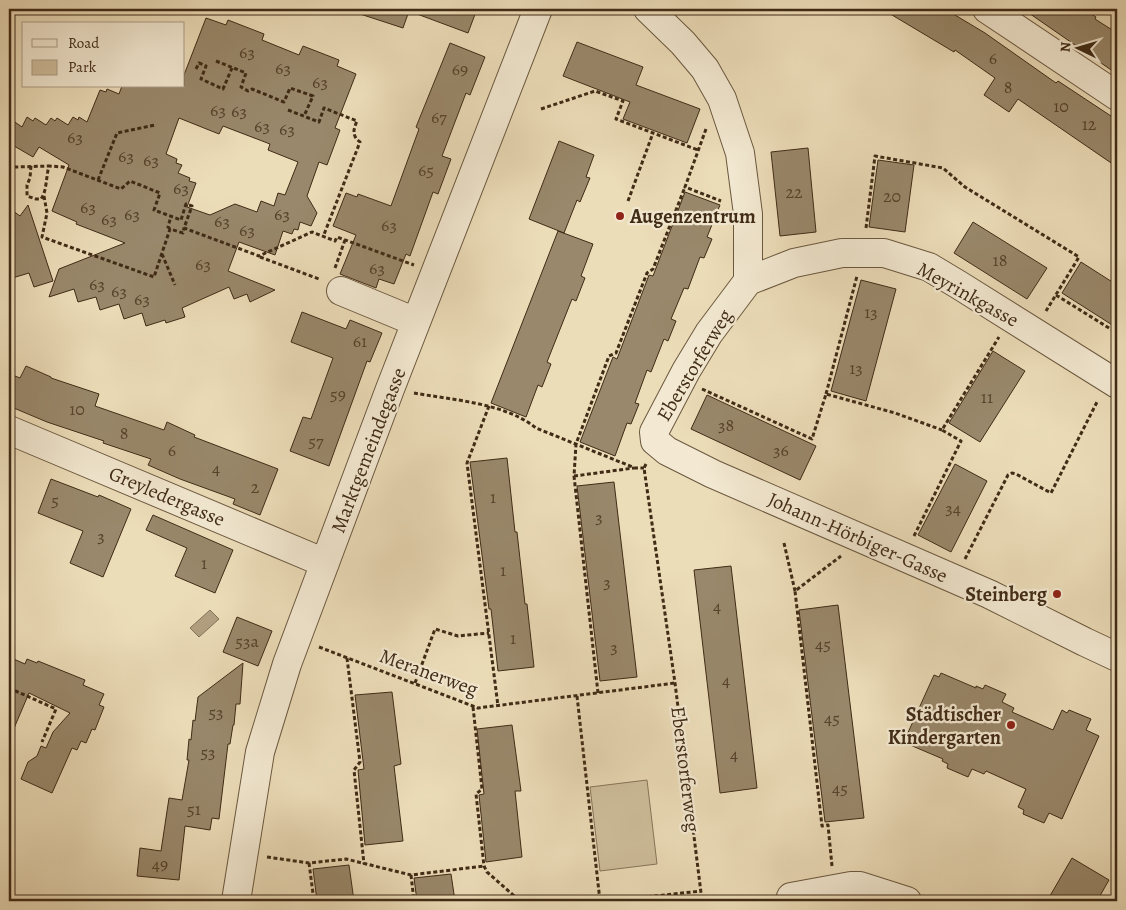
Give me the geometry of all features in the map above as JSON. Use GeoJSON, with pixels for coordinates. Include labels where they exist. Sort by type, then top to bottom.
{"type":"FeatureCollection","features":[{"type":"Feature","properties":{"kind":"street","name":"Marktgemeindegasse"},"geometry":{"type":"LineString","coordinates":[[236,901],[260,752],[296,639],[390,389],[538,9]]}},
{"type":"Feature","properties":{"kind":"street"},"geometry":{"type":"LineString","coordinates":[[648,9],[683,43],[705,69],[722,99],[740,153],[748,214],[748,281]]}},
{"type":"Feature","properties":{"kind":"street"},"geometry":{"type":"LineString","coordinates":[[987,9],[1117,96]]}},
{"type":"Feature","properties":{"kind":"street","name":"Meyrinkgasse"},"geometry":{"type":"LineString","coordinates":[[748,281],[794,263],[842,253],[884,252],[929,267],[1113,381]]}},
{"type":"Feature","properties":{"kind":"street"},"geometry":{"type":"LineString","coordinates":[[333,281],[416,322]]}},
{"type":"Feature","properties":{"kind":"street","name":"Eberstorferweg"},"geometry":{"type":"LineString","coordinates":[[655,441],[654,432],[681,380],[709,333],[748,281]]}},
{"type":"Feature","properties":{"kind":"street","name":"Greyledergasse"},"geometry":{"type":"LineString","coordinates":[[9,430],[325,563]]}},
{"type":"Feature","properties":{"kind":"street","name":"Johann-Hörbiger-Gasse"},"geometry":{"type":"LineString","coordinates":[[655,441],[667,451],[713,474],[955,579],[1117,656]]}},
{"type":"Feature","properties":{"kind":"street"},"geometry":{"type":"LineString","coordinates":[[791,897],[860,886],[907,901]]}},
{"type":"Feature","properties":{"kind":"path"},"geometry":{"type":"LineString","coordinates":[[216,62],[246,73],[241,88],[252,89],[284,102],[290,88],[312,96],[304,116]]}},
{"type":"Feature","properties":{"kind":"path"},"geometry":{"type":"LineString","coordinates":[[196,69],[199,63],[206,66],[201,79],[223,89],[232,68]]}},
{"type":"Feature","properties":{"kind":"path"},"geometry":{"type":"LineString","coordinates":[[541,109],[595,91],[623,101],[616,119],[698,150],[653,269],[647,273],[616,353],[609,356],[576,444],[574,476],[598,693]]}},
{"type":"Feature","properties":{"kind":"path"},"geometry":{"type":"LineString","coordinates":[[288,110],[318,122],[324,108],[357,122],[354,134],[360,142],[323,236]]}},
{"type":"Feature","properties":{"kind":"path"},"geometry":{"type":"LineString","coordinates":[[98,180],[117,133],[156,125]]}},
{"type":"Feature","properties":{"kind":"path"},"geometry":{"type":"LineString","coordinates":[[628,201],[653,133]]}},
{"type":"Feature","properties":{"kind":"path"},"geometry":{"type":"LineString","coordinates":[[9,163],[15,167],[63,167],[121,189],[130,181],[160,193],[154,210],[181,220],[186,204],[192,206],[183,233],[170,229]]}},
{"type":"Feature","properties":{"kind":"path"},"geometry":{"type":"LineString","coordinates":[[31,166],[27,185],[28,196],[41,199],[44,195]]}},
{"type":"Feature","properties":{"kind":"path"},"geometry":{"type":"LineString","coordinates":[[49,166],[44,195],[47,213],[42,237],[154,277],[170,229],[168,228],[171,216]]}},
{"type":"Feature","properties":{"kind":"path"},"geometry":{"type":"LineString","coordinates":[[685,187],[719,200]]}},
{"type":"Feature","properties":{"kind":"path"},"geometry":{"type":"LineString","coordinates":[[184,228],[318,279],[333,281],[345,240]]}},
{"type":"Feature","properties":{"kind":"path"},"geometry":{"type":"LineString","coordinates":[[259,256],[312,232],[335,241],[337,236],[435,273]]}},
{"type":"Feature","properties":{"kind":"path"},"geometry":{"type":"LineString","coordinates":[[162,253],[175,285]]}},
{"type":"Feature","properties":{"kind":"path"},"geometry":{"type":"LineString","coordinates":[[1056,295],[1117,332]]}},
{"type":"Feature","properties":{"kind":"path"},"geometry":{"type":"LineString","coordinates":[[942,430],[1011,317]]}},
{"type":"Feature","properties":{"kind":"path"},"geometry":{"type":"LineString","coordinates":[[681,380],[812,439],[826,394],[895,413],[942,430],[961,441],[904,557]]}},
{"type":"Feature","properties":{"kind":"path"},"geometry":{"type":"LineString","coordinates":[[955,579],[1008,475],[1016,474],[1051,493],[1113,381]]}},
{"type":"Feature","properties":{"kind":"path"},"geometry":{"type":"LineString","coordinates":[[390,389],[489,406],[527,421],[536,428],[635,468]]}},
{"type":"Feature","properties":{"kind":"path"},"geometry":{"type":"LineString","coordinates":[[489,406],[467,463],[498,706]]}},
{"type":"Feature","properties":{"kind":"path","name":"Eberstorferweg"},"geometry":{"type":"LineString","coordinates":[[655,441],[644,468],[676,683],[702,901]]}},
{"type":"Feature","properties":{"kind":"path"},"geometry":{"type":"LineString","coordinates":[[574,476],[644,468]]}},
{"type":"Feature","properties":{"kind":"path"},"geometry":{"type":"LineString","coordinates":[[795,591],[863,539]]}},
{"type":"Feature","properties":{"kind":"path"},"geometry":{"type":"LineString","coordinates":[[784,543],[795,591],[822,826],[828,825],[832,860]]}},
{"type":"Feature","properties":{"kind":"path"},"geometry":{"type":"LineString","coordinates":[[415,683],[435,629],[458,636],[489,633]]}},
{"type":"Feature","properties":{"kind":"path","name":"Meranerweg"},"geometry":{"type":"LineString","coordinates":[[296,639],[478,708],[676,683]]}},
{"type":"Feature","properties":{"kind":"path"},"geometry":{"type":"LineString","coordinates":[[347,658],[360,762],[354,770],[364,864]]}},
{"type":"Feature","properties":{"kind":"path"},"geometry":{"type":"LineString","coordinates":[[9,688],[56,709],[42,742]]}},
{"type":"Feature","properties":{"kind":"path"},"geometry":{"type":"LineString","coordinates":[[577,696],[600,901]]}},
{"type":"Feature","properties":{"kind":"path"},"geometry":{"type":"LineString","coordinates":[[473,706],[482,789],[476,794],[484,866],[486,872],[520,901]]}},
{"type":"Feature","properties":{"kind":"path"},"geometry":{"type":"LineString","coordinates":[[244,854],[309,863],[346,858],[411,875],[484,866]]}},
{"type":"Feature","properties":{"kind":"path"},"geometry":{"type":"LineString","coordinates":[[309,863],[314,901]]}},
{"type":"Feature","properties":{"kind":"path"},"geometry":{"type":"LineString","coordinates":[[411,875],[414,901]]}},
{"type":"Feature","properties":{"kind":"path"},"geometry":{"type":"LineString","coordinates":[[609,901],[637,900],[701,891]]}},
{"type":"Feature","properties":{"kind":"green space"},"geometry":{"type":"Polygon","coordinates":[[[647,780],[657,864],[600,871],[590,787],[647,780]]]}},
{"type":"Feature","properties":{"kind":"shaded area"},"geometry":{"type":"Polygon","coordinates":[[[210,610],[219,619],[199,637],[190,628],[210,610]]]}},
{"type":"Feature","properties":{"kind":"building"},"geometry":{"type":"Polygon","coordinates":[[[355,9],[477,9],[468,33],[409,11],[403,28],[354,12],[355,9]]]}},
{"type":"Feature","properties":{"kind":"building"},"geometry":{"type":"Polygon","coordinates":[[[882,9],[945,9],[985,33],[1056,83],[1058,81],[1117,120],[1117,167],[1018,99],[1009,112],[984,95],[995,78],[955,50],[954,52],[882,9]]]}},
{"type":"Feature","properties":{"kind":"building"},"geometry":{"type":"Polygon","coordinates":[[[1023,9],[1083,9],[1096,17],[1095,19],[1117,33],[1117,74],[1023,9]]]}},
{"type":"Feature","properties":{"kind":"building"},"geometry":{"type":"Polygon","coordinates":[[[206,18],[226,25],[228,20],[264,34],[262,40],[299,55],[303,46],[339,60],[337,66],[356,74],[335,128],[340,130],[327,165],[319,162],[307,196],[317,213],[311,226],[300,222],[298,230],[294,229],[292,234],[283,231],[275,255],[239,242],[228,271],[275,290],[250,302],[247,294],[234,299],[229,287],[182,308],[185,317],[166,323],[165,320],[146,326],[142,313],[124,319],[119,304],[100,310],[96,297],[78,302],[74,289],[49,297],[59,269],[125,243],[76,224],[77,222],[52,211],[69,165],[39,147],[33,157],[9,143],[9,118],[22,127],[27,117],[33,121],[35,118],[46,125],[51,118],[55,121],[57,118],[68,125],[73,117],[78,120],[79,117],[87,122],[100,90],[106,92],[107,89],[119,94],[121,88],[185,88],[185,72],[206,18]],[[179,118],[166,154],[177,159],[176,163],[182,165],[178,173],[190,178],[189,181],[196,183],[187,207],[210,215],[235,204],[257,212],[261,201],[274,206],[278,193],[285,195],[298,162],[268,150],[270,144],[223,126],[219,134],[179,118]]]}},
{"type":"Feature","properties":{"kind":"building"},"geometry":{"type":"Polygon","coordinates":[[[577,42],[643,67],[636,85],[700,109],[687,143],[623,119],[630,102],[563,76],[577,42]]]}},
{"type":"Feature","properties":{"kind":"building"},"geometry":{"type":"Polygon","coordinates":[[[450,43],[485,57],[470,95],[466,93],[442,156],[451,159],[438,194],[433,192],[410,256],[406,254],[394,284],[379,279],[376,288],[340,274],[356,235],[333,226],[346,193],[357,197],[358,194],[391,206],[419,129],[416,127],[450,43]]]}},
{"type":"Feature","properties":{"kind":"building"},"geometry":{"type":"Polygon","coordinates":[[[559,141],[594,155],[586,177],[590,178],[580,202],[577,200],[564,233],[529,219],[559,141]]]}},
{"type":"Feature","properties":{"kind":"building"},"geometry":{"type":"Polygon","coordinates":[[[808,148],[816,232],[780,236],[771,152],[808,148]]]}},
{"type":"Feature","properties":{"kind":"building"},"geometry":{"type":"Polygon","coordinates":[[[878,160],[914,165],[905,232],[869,227],[878,160]]]}},
{"type":"Feature","properties":{"kind":"building"},"geometry":{"type":"Polygon","coordinates":[[[685,192],[720,205],[707,237],[712,239],[704,258],[700,257],[688,289],[684,288],[671,319],[676,321],[668,341],[664,339],[651,372],[647,370],[635,403],[639,404],[631,424],[627,423],[615,456],[580,442],[613,357],[617,359],[649,275],[653,276],[685,192]]]}},
{"type":"Feature","properties":{"kind":"building"},"geometry":{"type":"Polygon","coordinates":[[[28,205],[53,281],[34,287],[29,273],[9,279],[9,208],[20,216],[28,205]]]}},
{"type":"Feature","properties":{"kind":"building"},"geometry":{"type":"Polygon","coordinates":[[[973,222],[1047,268],[1027,299],[954,253],[973,222]]]}},
{"type":"Feature","properties":{"kind":"building"},"geometry":{"type":"Polygon","coordinates":[[[558,231],[593,244],[581,276],[585,278],[576,301],[572,299],[547,362],[551,364],[542,387],[538,385],[526,417],[491,403],[558,231]]]}},
{"type":"Feature","properties":{"kind":"building"},"geometry":{"type":"Polygon","coordinates":[[[1081,262],[1117,285],[1117,328],[1062,293],[1081,262]]]}},
{"type":"Feature","properties":{"kind":"building"},"geometry":{"type":"Polygon","coordinates":[[[861,280],[896,289],[866,401],[831,391],[861,280]]]}},
{"type":"Feature","properties":{"kind":"building"},"geometry":{"type":"Polygon","coordinates":[[[302,312],[346,329],[350,320],[382,333],[370,362],[367,361],[329,466],[290,451],[303,417],[311,419],[333,358],[291,342],[302,312]]]}},
{"type":"Feature","properties":{"kind":"building"},"geometry":{"type":"Polygon","coordinates":[[[993,351],[1025,371],[980,442],[949,423],[993,351]]]}},
{"type":"Feature","properties":{"kind":"building"},"geometry":{"type":"Polygon","coordinates":[[[26,366],[51,378],[99,394],[95,406],[164,430],[167,422],[195,435],[194,437],[278,469],[260,515],[233,504],[235,499],[148,465],[151,459],[103,443],[104,441],[47,422],[9,406],[9,391],[15,376],[20,378],[26,366]]]}},
{"type":"Feature","properties":{"kind":"building"},"geometry":{"type":"Polygon","coordinates":[[[707,395],[816,446],[800,480],[691,429],[707,395]]]}},
{"type":"Feature","properties":{"kind":"building"},"geometry":{"type":"Polygon","coordinates":[[[507,458],[515,532],[517,532],[534,667],[498,671],[470,462],[507,458]]]}},
{"type":"Feature","properties":{"kind":"building"},"geometry":{"type":"Polygon","coordinates":[[[955,464],[987,481],[951,552],[918,535],[955,464]]]}},
{"type":"Feature","properties":{"kind":"building"},"geometry":{"type":"Polygon","coordinates":[[[51,479],[98,497],[99,495],[131,509],[103,577],[70,563],[83,531],[38,513],[51,479]]]}},
{"type":"Feature","properties":{"kind":"building"},"geometry":{"type":"Polygon","coordinates":[[[614,482],[637,677],[600,681],[577,486],[614,482]]]}},
{"type":"Feature","properties":{"kind":"building"},"geometry":{"type":"Polygon","coordinates":[[[153,515],[233,550],[215,593],[175,576],[187,548],[146,530],[153,515]]]}},
{"type":"Feature","properties":{"kind":"building"},"geometry":{"type":"Polygon","coordinates":[[[731,566],[757,788],[720,793],[694,570],[731,566]]]}},
{"type":"Feature","properties":{"kind":"building"},"geometry":{"type":"Polygon","coordinates":[[[838,605],[864,818],[825,822],[799,610],[838,605]]]}},
{"type":"Feature","properties":{"kind":"building"},"geometry":{"type":"Polygon","coordinates":[[[237,617],[272,631],[258,666],[223,652],[237,617]]]}},
{"type":"Feature","properties":{"kind":"building"},"geometry":{"type":"Polygon","coordinates":[[[9,657],[25,664],[27,659],[37,663],[38,661],[85,680],[83,685],[104,694],[99,705],[104,707],[95,730],[92,729],[86,743],[81,741],[77,750],[72,748],[52,793],[21,779],[28,762],[37,756],[41,746],[46,748],[53,732],[70,713],[29,693],[9,740],[9,657]]]}},
{"type":"Feature","properties":{"kind":"building"},"geometry":{"type":"Polygon","coordinates":[[[243,663],[240,704],[236,704],[234,725],[230,744],[228,744],[219,819],[212,818],[210,830],[185,826],[179,880],[137,876],[140,848],[161,851],[169,798],[182,800],[189,760],[187,760],[189,739],[191,740],[198,697],[243,663]]]}},
{"type":"Feature","properties":{"kind":"building"},"geometry":{"type":"Polygon","coordinates":[[[941,673],[976,688],[976,686],[983,689],[985,685],[1006,694],[1002,702],[1014,708],[1012,712],[1053,730],[1062,710],[1067,713],[1069,710],[1091,719],[1086,730],[1099,736],[1062,819],[1049,813],[1044,823],[1023,814],[1024,810],[1018,807],[1026,789],[986,771],[984,774],[972,769],[968,777],[947,768],[948,764],[942,761],[943,759],[910,745],[912,740],[906,737],[934,675],[939,677],[941,673]]]}},
{"type":"Feature","properties":{"kind":"building"},"geometry":{"type":"Polygon","coordinates":[[[392,692],[401,764],[394,766],[403,841],[365,845],[358,770],[364,769],[355,695],[392,692]]]}},
{"type":"Feature","properties":{"kind":"building"},"geometry":{"type":"Polygon","coordinates":[[[512,725],[521,791],[515,791],[522,857],[486,862],[479,795],[484,794],[477,729],[512,725]]]}},
{"type":"Feature","properties":{"kind":"building"},"geometry":{"type":"Polygon","coordinates":[[[1072,858],[1109,880],[1097,901],[1047,901],[1072,858]]]}},
{"type":"Feature","properties":{"kind":"building"},"geometry":{"type":"Polygon","coordinates":[[[349,865],[354,901],[317,901],[313,869],[349,865]]]}},
{"type":"Feature","properties":{"kind":"building"},"geometry":{"type":"Polygon","coordinates":[[[451,874],[455,901],[417,901],[414,878],[451,874]]]}},
{"type":"Feature","properties":{"kind":"place","name":"Augenzentrum"},"geometry":{"type":"Point","coordinates":[620,216]}},
{"type":"Feature","properties":{"kind":"place","name":"Steinberg"},"geometry":{"type":"Point","coordinates":[1057,594]}},
{"type":"Feature","properties":{"kind":"place","name":"Städtischer Kindergarten"},"geometry":{"type":"Point","coordinates":[1011,725]}}]}
